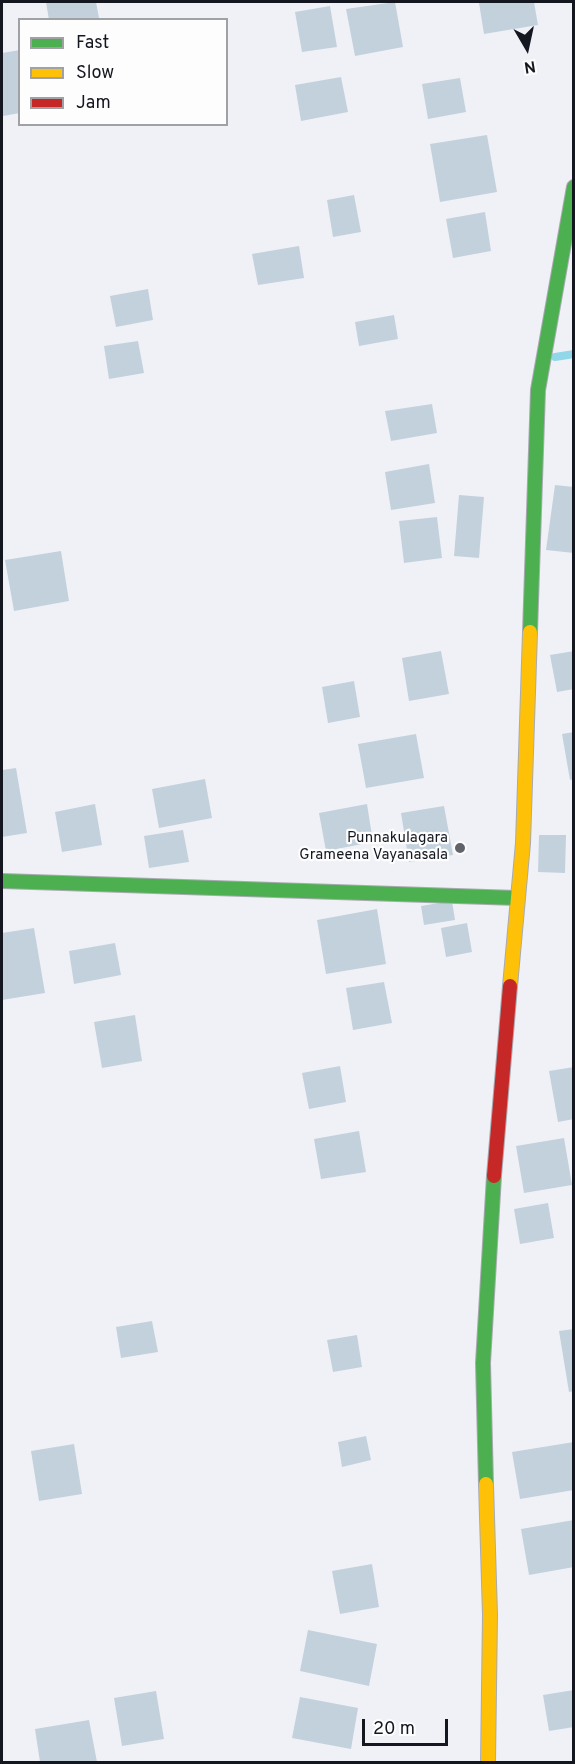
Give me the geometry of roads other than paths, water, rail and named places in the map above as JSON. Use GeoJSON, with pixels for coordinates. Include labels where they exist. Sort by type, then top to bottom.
{"type":"FeatureCollection","features":[{"type":"Feature","properties":{"kind":"street"},"geometry":{"type":"LineString","coordinates":[[488,1762],[490,1615],[483,1364],[499,1104],[523,843],[538,390],[573,187]]}},
{"type":"Feature","properties":{"kind":"street"},"geometry":{"type":"LineString","coordinates":[[2,881],[517,898]]}},
{"type":"Feature","properties":{"kind":"waterway"},"geometry":{"type":"LineString","coordinates":[[555,357],[574,354]]}},
{"type":"Feature","properties":{"kind":"place","name":"Punnakulagara Grameena Vayanasala"},"geometry":{"type":"Point","coordinates":[460,848]}}]}
